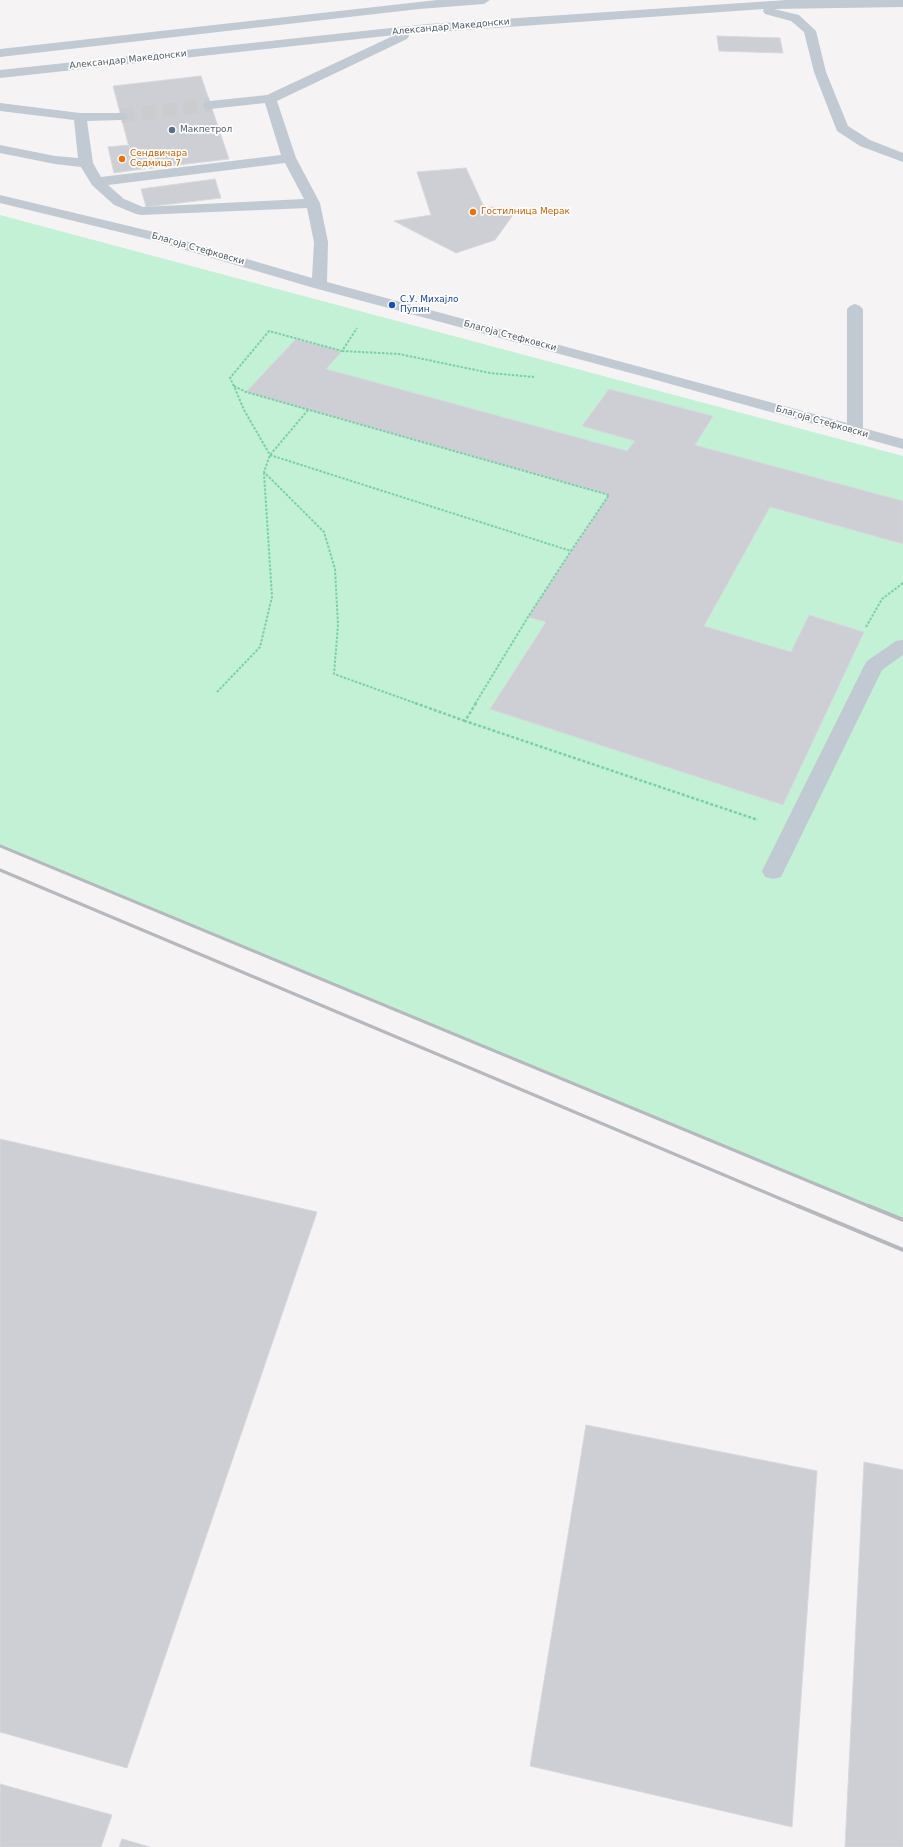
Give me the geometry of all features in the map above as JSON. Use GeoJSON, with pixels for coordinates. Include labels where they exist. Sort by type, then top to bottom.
{"type":"FeatureCollection","features":[{"type":"Feature","properties":{"kind":"street","name":"Александар Македонски"},"geometry":{"type":"LineString","coordinates":[[0,53],[419,5],[484,0]]}},
{"type":"Feature","properties":{"kind":"street","name":"Александар Македонски"},"geometry":{"type":"LineString","coordinates":[[0,74],[414,30],[787,4],[903,3]]}},
{"type":"Feature","properties":{"kind":"street"},"geometry":{"type":"LineString","coordinates":[[724,8],[781,13],[795,18],[802,23],[810,31],[820,72],[842,128],[865,143],[903,158]]}},
{"type":"Feature","properties":{"kind":"street"},"geometry":{"type":"LineString","coordinates":[[210,105],[270,99],[336,69],[414,30]]}},
{"type":"Feature","properties":{"kind":"street"},"geometry":{"type":"LineString","coordinates":[[270,99],[289,158],[313,204],[321,242],[319,285]]}},
{"type":"Feature","properties":{"kind":"street"},"geometry":{"type":"LineString","coordinates":[[0,107],[80,117],[121,116]]}},
{"type":"Feature","properties":{"kind":"street"},"geometry":{"type":"LineString","coordinates":[[80,117],[86,163],[97,182],[119,202],[141,211],[313,204]]}},
{"type":"Feature","properties":{"kind":"street"},"geometry":{"type":"LineString","coordinates":[[0,149],[55,160],[86,163]]}},
{"type":"Feature","properties":{"kind":"street"},"geometry":{"type":"LineString","coordinates":[[97,182],[289,158]]}},
{"type":"Feature","properties":{"kind":"street","name":"Благоја Стефковски"},"geometry":{"type":"LineString","coordinates":[[0,199],[153,236],[319,285],[656,375],[903,444]]}},
{"type":"Feature","properties":{"kind":"street"},"geometry":{"type":"LineString","coordinates":[[855,310],[855,431]]}},
{"type":"Feature","properties":{"kind":"street"},"geometry":{"type":"LineString","coordinates":[[773,871],[874,666],[903,646]]}},
{"type":"Feature","properties":{"kind":"path"},"geometry":{"type":"LineString","coordinates":[[360,324],[342,351],[269,331],[230,378],[244,410],[270,455],[572,551]]}},
{"type":"Feature","properties":{"kind":"path"},"geometry":{"type":"LineString","coordinates":[[233,386],[246,392],[609,495],[528,617],[465,722]]}},
{"type":"Feature","properties":{"kind":"path"},"geometry":{"type":"LineString","coordinates":[[217,692],[260,647],[272,596],[264,472],[270,455],[308,409]]}},
{"type":"Feature","properties":{"kind":"path"},"geometry":{"type":"LineString","coordinates":[[264,472],[324,532],[335,569],[338,626],[334,674],[465,722],[762,821]]}},
{"type":"Feature","properties":{"kind":"path"},"geometry":{"type":"LineString","coordinates":[[864,632],[882,599],[903,583]]}},
{"type":"Feature","properties":{"kind":"green space"},"geometry":{"type":"Polygon","coordinates":[[[0,215],[903,456],[903,1220],[0,846],[0,215]]]}},
{"type":"Feature","properties":{"kind":"building"},"geometry":{"type":"Polygon","coordinates":[[[717,36],[780,38],[783,53],[719,51],[717,36]]]}},
{"type":"Feature","properties":{"kind":"building","name":"Макпетрол"},"geometry":{"type":"Polygon","coordinates":[[[201,76],[229,159],[135,170],[113,86],[201,76]]]}},
{"type":"Feature","properties":{"kind":"building","name":"Сендвичара Седмица 7"},"geometry":{"type":"Polygon","coordinates":[[[129,145],[135,170],[114,173],[108,147],[129,145]]]}},
{"type":"Feature","properties":{"kind":"building","name":"Гостилница Мерак"},"geometry":{"type":"Polygon","coordinates":[[[466,168],[484,207],[518,208],[495,240],[456,253],[394,221],[431,215],[417,172],[466,168]]]}},
{"type":"Feature","properties":{"kind":"building"},"geometry":{"type":"Polygon","coordinates":[[[215,179],[221,198],[146,207],[141,189],[215,179]]]}},
{"type":"Feature","properties":{"kind":"building"},"geometry":{"type":"Polygon","coordinates":[[[296,339],[342,351],[326,369],[627,451],[635,441],[582,426],[609,389],[713,416],[695,445],[903,501],[903,544],[770,507],[704,626],[791,652],[809,615],[864,632],[783,805],[490,709],[546,622],[528,617],[609,495],[246,392],[296,339]]]}},
{"type":"Feature","properties":{"kind":"building"},"geometry":{"type":"Polygon","coordinates":[[[0,1139],[317,1212],[127,1768],[0,1732],[0,1139]]]}},
{"type":"Feature","properties":{"kind":"building"},"geometry":{"type":"Polygon","coordinates":[[[586,1425],[817,1471],[792,1827],[530,1766],[586,1425]]]}},
{"type":"Feature","properties":{"kind":"building"},"geometry":{"type":"Polygon","coordinates":[[[864,1462],[903,1470],[903,1847],[845,1847],[864,1462]]]}},
{"type":"Feature","properties":{"kind":"building"},"geometry":{"type":"Polygon","coordinates":[[[0,1784],[112,1815],[101,1847],[0,1847],[0,1784]]]}},
{"type":"Feature","properties":{"kind":"building"},"geometry":{"type":"Polygon","coordinates":[[[122,1839],[150,1847],[119,1847],[122,1839]]]}},
{"type":"Feature","properties":{"kind":"tunnel"},"geometry":{"type":"LineString","coordinates":[[121,116],[210,105]]}},
{"type":"Feature","properties":{"kind":"railway"},"geometry":{"type":"LineString","coordinates":[[0,846],[871,1207]]}},
{"type":"Feature","properties":{"kind":"railway"},"geometry":{"type":"LineString","coordinates":[[0,870],[800,1207]]}},
{"type":"Feature","properties":{"kind":"railway"},"geometry":{"type":"LineString","coordinates":[[798,1206],[903,1250]]}},
{"type":"Feature","properties":{"kind":"railway"},"geometry":{"type":"LineString","coordinates":[[869,1206],[903,1220]]}},
{"type":"Feature","properties":{"kind":"place","name":"Макпетрол"},"geometry":{"type":"Point","coordinates":[172,130]}},
{"type":"Feature","properties":{"kind":"place","name":"Сендвичара Седмица 7"},"geometry":{"type":"Point","coordinates":[122,159]}},
{"type":"Feature","properties":{"kind":"place","name":"Гостилница Мерак"},"geometry":{"type":"Point","coordinates":[473,212]}},
{"type":"Feature","properties":{"kind":"place","name":"С.У. Михајло Пупин"},"geometry":{"type":"Point","coordinates":[392,305]}}]}
